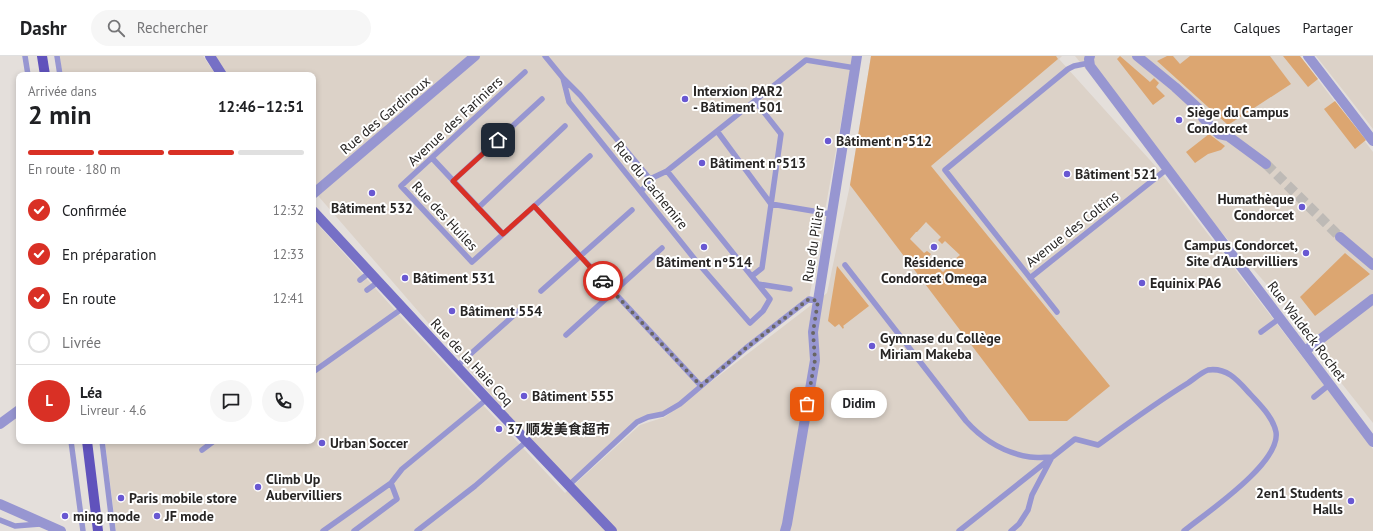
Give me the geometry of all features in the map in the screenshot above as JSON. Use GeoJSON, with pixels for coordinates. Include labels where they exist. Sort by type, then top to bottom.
{"type":"FeatureCollection","features":[{"type":"Feature","properties":{"kind":"main road"},"geometry":{"type":"LineString","coordinates":[[42,56],[44,72]]}},
{"type":"Feature","properties":{"kind":"main road"},"geometry":{"type":"LineString","coordinates":[[210,56],[220,72]]}},
{"type":"Feature","properties":{"kind":"main road","name":"Rue de la Haie Coq"},"geometry":{"type":"LineString","coordinates":[[316,214],[369,273],[612,531]]}},
{"type":"Feature","properties":{"kind":"main road"},"geometry":{"type":"LineString","coordinates":[[87,444],[98,531]]}},
{"type":"Feature","properties":{"kind":"street","name":"Rue des Gardinoux"},"geometry":{"type":"LineString","coordinates":[[316,191],[475,56]]}},
{"type":"Feature","properties":{"kind":"street","name":"Rue du Pilier"},"geometry":{"type":"LineString","coordinates":[[785,531],[788,524],[815,360],[813,332],[857,56]]}},
{"type":"Feature","properties":{"kind":"street"},"geometry":{"type":"LineString","coordinates":[[1137,56],[1176,86],[1199,109],[1203,118],[1219,134],[1228,136],[1266,164]]}},
{"type":"Feature","properties":{"kind":"street"},"geometry":{"type":"LineString","coordinates":[[1308,56],[1373,140]]}},
{"type":"Feature","properties":{"kind":"street","name":"Rue Waldeck Rochet"},"geometry":{"type":"LineString","coordinates":[[1090,60],[1090,66],[1373,442]]}},
{"type":"Feature","properties":{"kind":"street"},"geometry":{"type":"LineString","coordinates":[[1340,237],[1373,265]]}},
{"type":"Feature","properties":{"kind":"street"},"geometry":{"type":"LineString","coordinates":[[1305,351],[1373,299]]}},
{"type":"Feature","properties":{"kind":"street"},"geometry":{"type":"LineString","coordinates":[[0,424],[16,412]]}},
{"type":"Feature","properties":{"kind":"street"},"geometry":{"type":"LineString","coordinates":[[0,504],[61,531]]}},
{"type":"Feature","properties":{"kind":"lane"},"geometry":{"type":"LineString","coordinates":[[25,56],[28,72]]}},
{"type":"Feature","properties":{"kind":"lane"},"geometry":{"type":"LineString","coordinates":[[57,56],[60,72]]}},
{"type":"Feature","properties":{"kind":"lane","name":"Rue du Cachemire"},"geometry":{"type":"LineString","coordinates":[[545,56],[563,78],[569,102],[697,262],[750,323],[763,311],[770,299],[758,284]]}},
{"type":"Feature","properties":{"kind":"lane"},"geometry":{"type":"LineString","coordinates":[[641,192],[650,180],[667,171],[813,56]]}},
{"type":"Feature","properties":{"kind":"lane"},"geometry":{"type":"LineString","coordinates":[[806,60],[855,68]]}},
{"type":"Feature","properties":{"kind":"lane"},"geometry":{"type":"LineString","coordinates":[[1057,312],[945,170],[1068,69],[1090,60]]}},
{"type":"Feature","properties":{"kind":"lane","name":"Avenue des Fariniers"},"geometry":{"type":"LineString","coordinates":[[401,186],[525,72]]}},
{"type":"Feature","properties":{"kind":"lane"},"geometry":{"type":"LineString","coordinates":[[563,78],[580,95],[650,180]]}},
{"type":"Feature","properties":{"kind":"lane"},"geometry":{"type":"LineString","coordinates":[[453,181],[542,99]]}},
{"type":"Feature","properties":{"kind":"lane"},"geometry":{"type":"LineString","coordinates":[[752,276],[762,268],[781,134],[755,101]]}},
{"type":"Feature","properties":{"kind":"lane"},"geometry":{"type":"LineString","coordinates":[[478,208],[565,126]]}},
{"type":"Feature","properties":{"kind":"lane"},"geometry":{"type":"LineString","coordinates":[[718,131],[770,204],[831,214]]}},
{"type":"Feature","properties":{"kind":"lane"},"geometry":{"type":"LineString","coordinates":[[432,158],[503,234],[590,156]]}},
{"type":"Feature","properties":{"kind":"lane","name":"Avenue des Coltins"},"geometry":{"type":"LineString","coordinates":[[1030,278],[1167,169]]}},
{"type":"Feature","properties":{"kind":"lane"},"geometry":{"type":"LineString","coordinates":[[667,171],[758,284],[790,289]]}},
{"type":"Feature","properties":{"kind":"lane","name":"Rue des Huiles"},"geometry":{"type":"LineString","coordinates":[[401,186],[472,262],[503,234]]}},
{"type":"Feature","properties":{"kind":"lane"},"geometry":{"type":"LineString","coordinates":[[534,206],[701,386]]}},
{"type":"Feature","properties":{"kind":"lane"},"geometry":{"type":"LineString","coordinates":[[541,291],[632,210]]}},
{"type":"Feature","properties":{"kind":"lane"},"geometry":{"type":"LineString","coordinates":[[566,335],[662,248]]}},
{"type":"Feature","properties":{"kind":"lane"},"geometry":{"type":"LineString","coordinates":[[845,265],[975,432],[999,448],[1012,453],[1031,457],[1052,457]]}},
{"type":"Feature","properties":{"kind":"lane"},"geometry":{"type":"LineString","coordinates":[[360,280],[369,273]]}},
{"type":"Feature","properties":{"kind":"lane"},"geometry":{"type":"LineString","coordinates":[[367,290],[378,282]]}},
{"type":"Feature","properties":{"kind":"lane"},"geometry":{"type":"LineString","coordinates":[[569,485],[637,422],[648,417],[663,414],[680,404],[746,348],[809,299],[818,301]]}},
{"type":"Feature","properties":{"kind":"lane"},"geometry":{"type":"LineString","coordinates":[[316,370],[403,308]]}},
{"type":"Feature","properties":{"kind":"lane"},"geometry":{"type":"LineString","coordinates":[[457,366],[522,308]]}},
{"type":"Feature","properties":{"kind":"lane"},"geometry":{"type":"LineString","coordinates":[[1261,332],[1280,318]]}},
{"type":"Feature","properties":{"kind":"lane"},"geometry":{"type":"LineString","coordinates":[[959,531],[1075,439],[1098,445],[1175,390],[1208,370],[1223,371],[1236,378],[1272,421],[1276,433],[1274,447],[1266,461],[1250,478],[1184,531]]}},
{"type":"Feature","properties":{"kind":"lane"},"geometry":{"type":"LineString","coordinates":[[1314,396],[1330,384]]}},
{"type":"Feature","properties":{"kind":"lane"},"geometry":{"type":"LineString","coordinates":[[323,531],[391,483],[402,469],[487,399]]}},
{"type":"Feature","properties":{"kind":"lane"},"geometry":{"type":"LineString","coordinates":[[417,531],[475,486],[527,441]]}},
{"type":"Feature","properties":{"kind":"lane"},"geometry":{"type":"LineString","coordinates":[[71,444],[83,531]]}},
{"type":"Feature","properties":{"kind":"lane"},"geometry":{"type":"LineString","coordinates":[[102,444],[113,531]]}},
{"type":"Feature","properties":{"kind":"lane"},"geometry":{"type":"LineString","coordinates":[[202,450],[210,444]]}},
{"type":"Feature","properties":{"kind":"lane"},"geometry":{"type":"LineString","coordinates":[[1011,531],[1019,524],[1028,510],[1032,495],[1052,457]]}},
{"type":"Feature","properties":{"kind":"lane"},"geometry":{"type":"LineString","coordinates":[[354,531],[397,499],[391,483]]}},
{"type":"Feature","properties":{"kind":"lane"},"geometry":{"type":"LineString","coordinates":[[0,520],[15,526],[47,524]]}},
{"type":"Feature","properties":{"kind":"shaded area"},"geometry":{"type":"Polygon","coordinates":[[[60,56],[203,56],[214,72],[62,72],[60,56]]]}},
{"type":"Feature","properties":{"kind":"shaded area"},"geometry":{"type":"Polygon","coordinates":[[[211,56],[853,56],[809,299],[680,404],[663,414],[637,422],[569,485],[316,193],[316,72],[222,72],[211,56]]]}},
{"type":"Feature","properties":{"kind":"shaded area"},"geometry":{"type":"Polygon","coordinates":[[[871,56],[1062,56],[1059,59],[1158,169],[1373,449],[1373,531],[116,531],[105,444],[316,444],[316,222],[403,319],[565,493],[640,425],[665,417],[827,293],[850,185],[871,56]]]}},
{"type":"Feature","properties":{"kind":"shaded area"},"geometry":{"type":"Polygon","coordinates":[[[871,56],[1056,56],[1058,59],[931,166],[1110,386],[1067,421],[1029,421],[850,185],[871,56]],[[926,222],[910,239],[924,253],[927,251],[931,254],[928,258],[943,272],[950,265],[949,264],[960,255],[945,241],[942,244],[938,240],[941,237],[926,222]]]}},
{"type":"Feature","properties":{"kind":"shaded area","name":"Campus Condorcet, Site d'Aubervilliers"},"geometry":{"type":"Polygon","coordinates":[[[1075,56],[1300,56],[1373,152],[1373,423],[1320,356],[1306,330],[1173,176],[1075,56]]]}},
{"type":"Feature","properties":{"kind":"shaded area"},"geometry":{"type":"Polygon","coordinates":[[[1120,56],[1150,82],[1154,78],[1159,83],[1156,87],[1165,96],[1153,105],[1117,59],[1120,56]]]}},
{"type":"Feature","properties":{"kind":"shaded area"},"geometry":{"type":"Polygon","coordinates":[[[1167,56],[1173,56],[1180,64],[1190,56],[1270,56],[1291,84],[1228,125],[1157,61],[1167,56]]]}},
{"type":"Feature","properties":{"kind":"shaded area"},"geometry":{"type":"Polygon","coordinates":[[[1283,56],[1300,56],[1318,79],[1308,87],[1283,56]]]}},
{"type":"Feature","properties":{"kind":"shaded area"},"geometry":{"type":"Polygon","coordinates":[[[1316,56],[1373,56],[1373,129],[1346,94],[1316,56]]]}},
{"type":"Feature","properties":{"kind":"shaded area"},"geometry":{"type":"Polygon","coordinates":[[[1335,101],[1366,140],[1355,149],[1324,109],[1335,101]]]}},
{"type":"Feature","properties":{"kind":"shaded area"},"geometry":{"type":"Polygon","coordinates":[[[1209,134],[1225,146],[1221,150],[1208,154],[1195,163],[1186,152],[1209,134]]]}},
{"type":"Feature","properties":{"kind":"shaded area"},"geometry":{"type":"Polygon","coordinates":[[[1345,253],[1370,274],[1315,316],[1300,297],[1345,253]]]}},
{"type":"Feature","properties":{"kind":"shaded area"},"geometry":{"type":"Polygon","coordinates":[[[837,266],[869,306],[843,326],[843,329],[839,324],[835,327],[828,321],[837,266]]]}},
{"type":"Feature","properties":{"kind":"tunnel"},"geometry":{"type":"LineString","coordinates":[[1266,164],[1340,237]]}},
{"type":"Feature","properties":{"kind":"way so far"},"geometry":{"type":"LineString","coordinates":[[603,281],[701,386],[746,348],[809,299],[818,301],[813,332],[815,360],[807,404]]}},
{"type":"Feature","properties":{"kind":"place","name":"Interxion PAR2 - Bâtiment 501"},"geometry":{"type":"Point","coordinates":[685,99]}},
{"type":"Feature","properties":{"kind":"place","name":"Siège du Campus Condorcet"},"geometry":{"type":"Point","coordinates":[1179,120]}},
{"type":"Feature","properties":{"kind":"place","name":"Bâtiment n°512"},"geometry":{"type":"Point","coordinates":[828,141]}},
{"type":"Feature","properties":{"kind":"place","name":"Bâtiment n°513"},"geometry":{"type":"Point","coordinates":[702,163]}},
{"type":"Feature","properties":{"kind":"place","name":"Bâtiment 521"},"geometry":{"type":"Point","coordinates":[1067,174]}},
{"type":"Feature","properties":{"kind":"place","name":"Bâtiment 532"},"geometry":{"type":"Point","coordinates":[372,193]}},
{"type":"Feature","properties":{"kind":"place","name":"Humathèque Condorcet"},"geometry":{"type":"Point","coordinates":[1302,207]}},
{"type":"Feature","properties":{"kind":"place","name":"Bâtiment n°514"},"geometry":{"type":"Point","coordinates":[704,247]}},
{"type":"Feature","properties":{"kind":"place","name":"Résidence Condorcet Omega"},"geometry":{"type":"Point","coordinates":[934,247]}},
{"type":"Feature","properties":{"kind":"place","name":"Campus Condorcet, Site d'Aubervilliers"},"geometry":{"type":"Point","coordinates":[1306,253]}},
{"type":"Feature","properties":{"kind":"place","name":"Bâtiment 531"},"geometry":{"type":"Point","coordinates":[405,278]}},
{"type":"Feature","properties":{"kind":"place","name":"Equinix PA6"},"geometry":{"type":"Point","coordinates":[1142,283]}},
{"type":"Feature","properties":{"kind":"place","name":"Bâtiment 554"},"geometry":{"type":"Point","coordinates":[452,311]}},
{"type":"Feature","properties":{"kind":"place","name":"Gymnase du Collège Miriam Makeba"},"geometry":{"type":"Point","coordinates":[872,346]}},
{"type":"Feature","properties":{"kind":"place","name":"Bâtiment 555"},"geometry":{"type":"Point","coordinates":[524,396]}},
{"type":"Feature","properties":{"kind":"place","name":"Didim"},"geometry":{"type":"Point","coordinates":[807,404]}},
{"type":"Feature","properties":{"kind":"place","name":"37 顺发美食超市"},"geometry":{"type":"Point","coordinates":[499,429]}},
{"type":"Feature","properties":{"kind":"place","name":"Urban Soccer"},"geometry":{"type":"Point","coordinates":[322,443]}},
{"type":"Feature","properties":{"kind":"place","name":"Climb Up Aubervilliers"},"geometry":{"type":"Point","coordinates":[258,487]}},
{"type":"Feature","properties":{"kind":"place","name":"Paris mobile store"},"geometry":{"type":"Point","coordinates":[121,498]}},
{"type":"Feature","properties":{"kind":"place","name":"2en1 Students Halls"},"geometry":{"type":"Point","coordinates":[1351,501]}},
{"type":"Feature","properties":{"kind":"place","name":"ming mode"},"geometry":{"type":"Point","coordinates":[65,516]}},
{"type":"Feature","properties":{"kind":"place","name":"JF mode"},"geometry":{"type":"Point","coordinates":[157,516]}},
{"type":"Feature","properties":{"kind":"route"},"geometry":{"type":"LineString","coordinates":[[498,140],[453,181],[503,234],[534,206],[603,281]]}}]}
